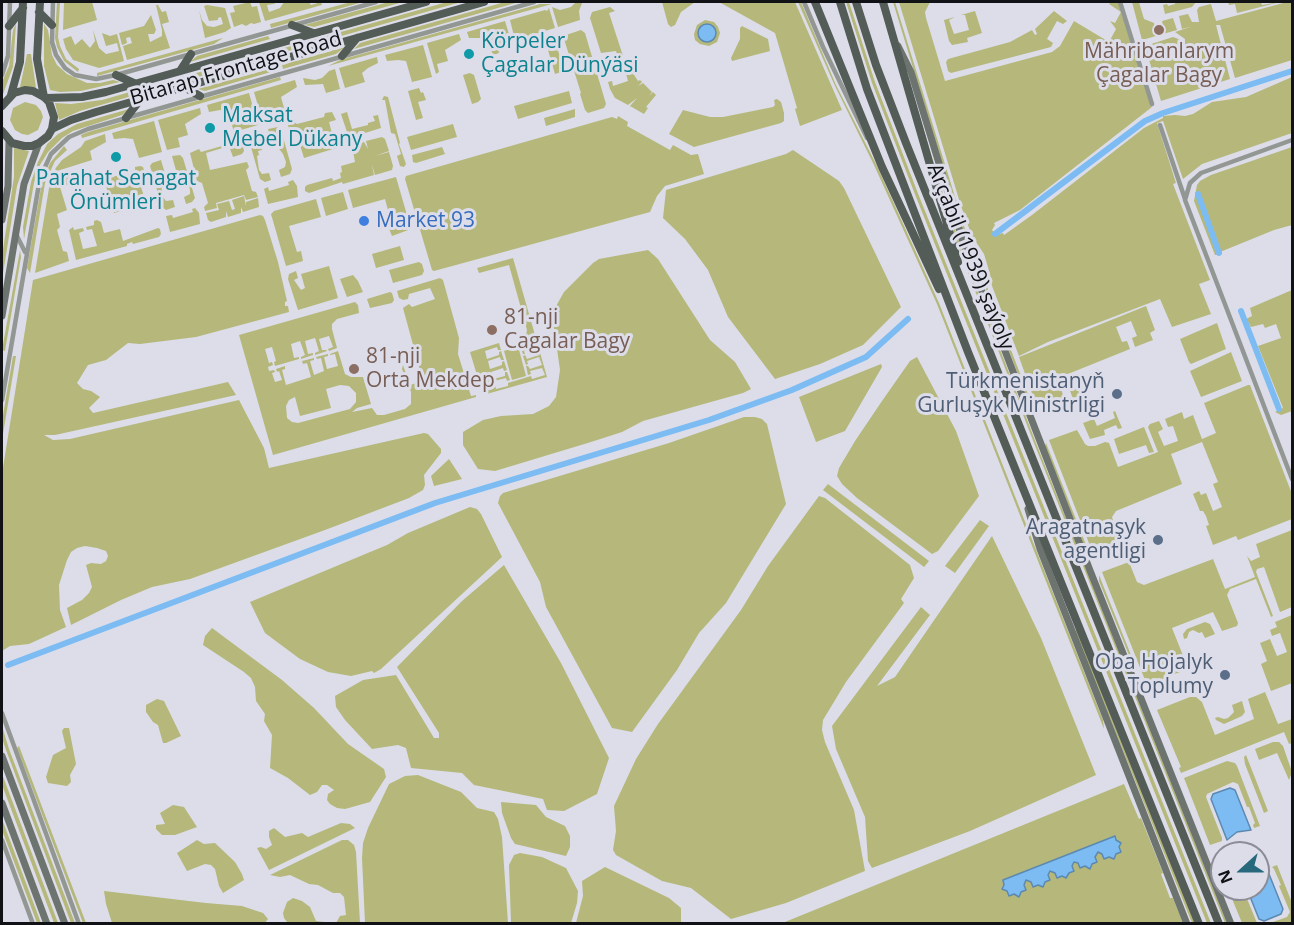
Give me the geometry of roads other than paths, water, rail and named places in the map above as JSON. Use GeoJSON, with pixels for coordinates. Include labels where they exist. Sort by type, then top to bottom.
{"type":"FeatureCollection","features":[{"type":"Feature","properties":{"kind":"main road"},"geometry":{"type":"LineString","coordinates":[[5,136],[24,146],[39,144],[46,139],[52,129],[54,113],[45,97],[37,59],[39,2]]}},
{"type":"Feature","properties":{"kind":"main road"},"geometry":{"type":"LineString","coordinates":[[10,95],[26,90],[45,97],[82,97],[136,84],[426,2]]}},
{"type":"Feature","properties":{"kind":"main road"},"geometry":{"type":"LineString","coordinates":[[52,129],[85,115],[484,2]]}},
{"type":"Feature","properties":{"kind":"main road"},"geometry":{"type":"LineString","coordinates":[[817,2],[882,167],[968,352]]}},
{"type":"Feature","properties":{"kind":"main road","name":"Arçabil (1939) şaýoly"},"geometry":{"type":"LineString","coordinates":[[840,2],[867,89],[968,352],[1200,924]]}},
{"type":"Feature","properties":{"kind":"main road","name":"Arçabil (1939) şaýoly"},"geometry":{"type":"LineString","coordinates":[[856,2],[876,66],[906,144],[1219,924]]}},
{"type":"Feature","properties":{"kind":"main road"},"geometry":{"type":"LineString","coordinates":[[882,2],[973,313]]}},
{"type":"Feature","properties":{"kind":"main road"},"geometry":{"type":"LineString","coordinates":[[9,26],[23,5]]}},
{"type":"Feature","properties":{"kind":"main road"},"geometry":{"type":"LineString","coordinates":[[2,105],[10,95],[20,62],[23,5]]}},
{"type":"Feature","properties":{"kind":"main road"},"geometry":{"type":"LineString","coordinates":[[39,12],[52,25]]}},
{"type":"Feature","properties":{"kind":"main road"},"geometry":{"type":"LineString","coordinates":[[292,25],[313,33]]}},
{"type":"Feature","properties":{"kind":"main road"},"geometry":{"type":"LineString","coordinates":[[342,56],[358,37]]}},
{"type":"Feature","properties":{"kind":"main road"},"geometry":{"type":"LineString","coordinates":[[180,71],[191,54]]}},
{"type":"Feature","properties":{"kind":"main road"},"geometry":{"type":"LineString","coordinates":[[116,75],[136,84]]}},
{"type":"Feature","properties":{"kind":"main road"},"geometry":{"type":"LineString","coordinates":[[184,87],[200,96]]}},
{"type":"Feature","properties":{"kind":"main road"},"geometry":{"type":"LineString","coordinates":[[126,118],[140,100]]}},
{"type":"Feature","properties":{"kind":"street"},"geometry":{"type":"LineString","coordinates":[[2,75],[8,56],[10,2]]}},
{"type":"Feature","properties":{"kind":"street"},"geometry":{"type":"LineString","coordinates":[[52,25],[53,2]]}},
{"type":"Feature","properties":{"kind":"street","name":"Bitarap Frontage Road"},"geometry":{"type":"LineString","coordinates":[[52,25],[54,52],[62,64],[79,77],[91,79],[116,75],[376,2]]}},
{"type":"Feature","properties":{"kind":"street","name":"Bitarap Frontage Road"},"geometry":{"type":"LineString","coordinates":[[2,400],[23,279],[25,252],[38,186],[51,154],[63,142],[77,133],[200,96],[534,2]]}},
{"type":"Feature","properties":{"kind":"street"},"geometry":{"type":"LineString","coordinates":[[804,2],[853,113],[882,167]]}},
{"type":"Feature","properties":{"kind":"street"},"geometry":{"type":"LineString","coordinates":[[1120,2],[1152,104]]}},
{"type":"Feature","properties":{"kind":"street"},"geometry":{"type":"LineString","coordinates":[[889,28],[911,72],[964,245],[1231,924]]}},
{"type":"Feature","properties":{"kind":"street"},"geometry":{"type":"LineString","coordinates":[[1160,125],[1185,200],[1293,479]]}},
{"type":"Feature","properties":{"kind":"street"},"geometry":{"type":"LineString","coordinates":[[2,220],[8,186],[5,136]]}},
{"type":"Feature","properties":{"kind":"street"},"geometry":{"type":"LineString","coordinates":[[1185,200],[1190,183],[1201,172],[1293,140]]}},
{"type":"Feature","properties":{"kind":"street"},"geometry":{"type":"LineString","coordinates":[[2,316],[24,184],[39,144]]}},
{"type":"Feature","properties":{"kind":"street"},"geometry":{"type":"LineString","coordinates":[[16,234],[25,252]]}},
{"type":"Feature","properties":{"kind":"street"},"geometry":{"type":"LineString","coordinates":[[1017,472],[1040,549],[1187,924]]}},
{"type":"Feature","properties":{"kind":"street"},"geometry":{"type":"LineString","coordinates":[[2,713],[79,924]]}},
{"type":"Feature","properties":{"kind":"street"},"geometry":{"type":"LineString","coordinates":[[2,756],[65,924]]}},
{"type":"Feature","properties":{"kind":"street"},"geometry":{"type":"LineString","coordinates":[[2,803],[47,924]]}},
{"type":"Feature","properties":{"kind":"street"},"geometry":{"type":"LineString","coordinates":[[2,840],[33,924]]}},
{"type":"Feature","properties":{"kind":"water"},"geometry":{"type":"Polygon","coordinates":[[[707,24],[713,27],[716,33],[713,39],[707,42],[701,39],[698,33],[701,27],[707,24]]]}},
{"type":"Feature","properties":{"kind":"water"},"geometry":{"type":"Polygon","coordinates":[[[1230,788],[1235,790],[1251,830],[1237,832],[1227,840],[1211,799],[1213,794],[1230,788]]]}},
{"type":"Feature","properties":{"kind":"water"},"geometry":{"type":"Polygon","coordinates":[[[1115,836],[1116,840],[1121,843],[1119,847],[1121,852],[1116,854],[1114,859],[1109,857],[1104,859],[1098,852],[1095,857],[1097,862],[1092,864],[1090,869],[1085,866],[1080,868],[1078,863],[1074,862],[1072,866],[1074,871],[1066,878],[1062,876],[1057,878],[1055,873],[1050,871],[1048,875],[1050,880],[1045,882],[1043,887],[1038,885],[1033,887],[1031,882],[1026,880],[1024,885],[1026,890],[1021,892],[1019,897],[1014,894],[1009,896],[1007,891],[1002,889],[1003,880],[1115,836]]]}},
{"type":"Feature","properties":{"kind":"water"},"geometry":{"type":"Polygon","coordinates":[[[1270,876],[1283,909],[1281,914],[1264,921],[1259,919],[1252,901],[1270,901],[1270,876]]]}},
{"type":"Feature","properties":{"kind":"waterway"},"geometry":{"type":"LineString","coordinates":[[995,234],[1145,121],[1292,71]]}},
{"type":"Feature","properties":{"kind":"waterway"},"geometry":{"type":"LineString","coordinates":[[1198,194],[1219,253]]}},
{"type":"Feature","properties":{"kind":"waterway"},"geometry":{"type":"LineString","coordinates":[[1241,311],[1279,409]]}},
{"type":"Feature","properties":{"kind":"waterway"},"geometry":{"type":"LineString","coordinates":[[8,665],[435,503],[709,420],[792,390],[866,357],[908,319]]}},
{"type":"Feature","properties":{"kind":"place","name":"Mähribanlarym Çagalar Bagy"},"geometry":{"type":"Point","coordinates":[1159,30]}},
{"type":"Feature","properties":{"kind":"place","name":"Körpeler Çagalar Dünýäsi"},"geometry":{"type":"Point","coordinates":[469,54]}},
{"type":"Feature","properties":{"kind":"place","name":"Maksat Mebel Dükany"},"geometry":{"type":"Point","coordinates":[210,128]}},
{"type":"Feature","properties":{"kind":"place","name":"Parahat Senagat Önümleri"},"geometry":{"type":"Point","coordinates":[116,157]}},
{"type":"Feature","properties":{"kind":"place","name":"Market 93"},"geometry":{"type":"Point","coordinates":[364,221]}},
{"type":"Feature","properties":{"kind":"place","name":"81-nji Cagalar Bagy"},"geometry":{"type":"Point","coordinates":[492,330]}},
{"type":"Feature","properties":{"kind":"place","name":"81-nji Orta Mekdep"},"geometry":{"type":"Point","coordinates":[354,369]}},
{"type":"Feature","properties":{"kind":"place","name":"Türkmenistanyň Gurluşyk Ministrligi"},"geometry":{"type":"Point","coordinates":[1117,394]}},
{"type":"Feature","properties":{"kind":"place","name":"Aragatnaşyk agentligi"},"geometry":{"type":"Point","coordinates":[1158,540]}},
{"type":"Feature","properties":{"kind":"place","name":"Oba Hojalyk Toplumy"},"geometry":{"type":"Point","coordinates":[1225,675]}}]}
